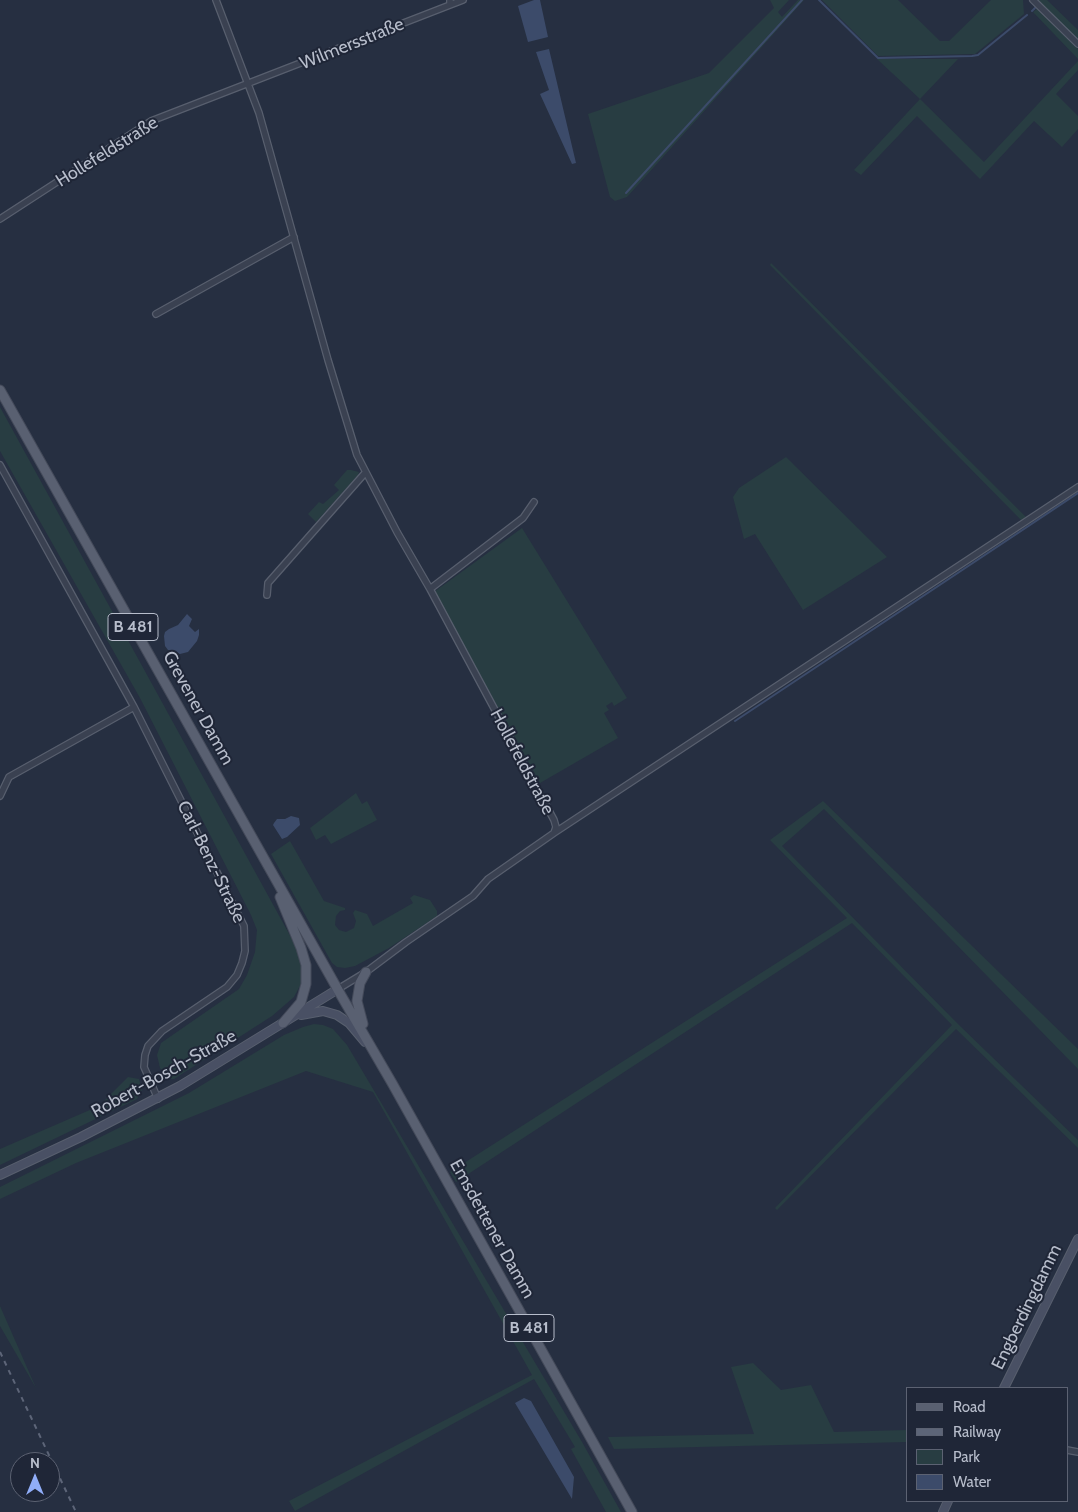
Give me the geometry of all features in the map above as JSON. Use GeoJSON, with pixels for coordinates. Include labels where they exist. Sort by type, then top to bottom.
{"type":"FeatureCollection","features":[{"type":"Feature","properties":{"kind":"main road","name":"Grevener Damm"},"geometry":{"type":"LineString","coordinates":[[0,390],[338,990]]}},
{"type":"Feature","properties":{"kind":"main road"},"geometry":{"type":"LineString","coordinates":[[267,864],[306,965],[306,984],[301,1002],[284,1023]]}},
{"type":"Feature","properties":{"kind":"main road"},"geometry":{"type":"LineString","coordinates":[[366,972],[360,984],[357,1001],[376,1056]]}},
{"type":"Feature","properties":{"kind":"main road","name":"Emsdettener Damm"},"geometry":{"type":"LineString","coordinates":[[338,990],[632,1512]]}},
{"type":"Feature","properties":{"kind":"street","name":"Hollefeldstraße"},"geometry":{"type":"LineString","coordinates":[[216,0],[258,113],[357,455],[554,820],[556,827],[554,833],[549,838],[498,871],[473,896],[338,990]]}},
{"type":"Feature","properties":{"kind":"street","name":"Wilmersstraße"},"geometry":{"type":"LineString","coordinates":[[248,85],[450,2],[462,0]]}},
{"type":"Feature","properties":{"kind":"street"},"geometry":{"type":"LineString","coordinates":[[1033,0],[1078,44]]}},
{"type":"Feature","properties":{"kind":"street","name":"Hollefeldstraße"},"geometry":{"type":"LineString","coordinates":[[0,219],[151,122],[248,85]]}},
{"type":"Feature","properties":{"kind":"street"},"geometry":{"type":"LineString","coordinates":[[156,314],[294,237]]}},
{"type":"Feature","properties":{"kind":"street","name":"Carl-Benz-Straße"},"geometry":{"type":"LineString","coordinates":[[0,465],[134,707],[244,926],[245,951],[237,975],[227,987],[162,1031],[148,1046],[144,1067],[158,1099]]}},
{"type":"Feature","properties":{"kind":"street"},"geometry":{"type":"LineString","coordinates":[[267,595],[268,583],[365,472]]}},
{"type":"Feature","properties":{"kind":"street"},"geometry":{"type":"LineString","coordinates":[[554,833],[1078,486]]}},
{"type":"Feature","properties":{"kind":"street"},"geometry":{"type":"LineString","coordinates":[[430,589],[523,518],[534,502]]}},
{"type":"Feature","properties":{"kind":"street"},"geometry":{"type":"LineString","coordinates":[[0,796],[9,777],[134,707]]}},
{"type":"Feature","properties":{"kind":"street","name":"Robert-Bosch-Straße"},"geometry":{"type":"LineString","coordinates":[[0,1175],[158,1099],[189,1082],[338,990]]}},
{"type":"Feature","properties":{"kind":"street"},"geometry":{"type":"LineString","coordinates":[[284,1023],[313,1012],[330,1012],[349,1023],[376,1056]]}},
{"type":"Feature","properties":{"kind":"street","name":"Engberdingdamm"},"geometry":{"type":"LineString","coordinates":[[1004,1387],[1078,1239]]}},
{"type":"Feature","properties":{"kind":"green space"},"geometry":{"type":"Polygon","coordinates":[[[770,0],[789,0],[778,12],[782,17],[798,0],[804,0],[627,197],[615,201],[610,197],[588,114],[709,73],[774,8],[770,0]]]}},
{"type":"Feature","properties":{"kind":"green space"},"geometry":{"type":"Polygon","coordinates":[[[822,0],[898,0],[940,41],[949,41],[991,0],[1023,0],[1024,14],[975,54],[878,56],[822,0]]]}},
{"type":"Feature","properties":{"kind":"green space"},"geometry":{"type":"Polygon","coordinates":[[[1038,0],[1047,0],[1078,30],[1078,41],[1038,0]]]}},
{"type":"Feature","properties":{"kind":"green space"},"geometry":{"type":"Polygon","coordinates":[[[1037,9],[1078,49],[1078,59],[1033,12],[1037,9]]]}},
{"type":"Feature","properties":{"kind":"green space"},"geometry":{"type":"Polygon","coordinates":[[[877,59],[958,59],[920,99],[877,59]]]}},
{"type":"Feature","properties":{"kind":"green space"},"geometry":{"type":"Polygon","coordinates":[[[1078,61],[1078,70],[1056,94],[1078,116],[1078,129],[1062,147],[1034,121],[980,179],[917,116],[861,175],[854,170],[920,99],[984,162],[1078,61]]]}},
{"type":"Feature","properties":{"kind":"green space"},"geometry":{"type":"Polygon","coordinates":[[[771,263],[1026,517],[1021,520],[770,265],[771,263]]]}},
{"type":"Feature","properties":{"kind":"green space"},"geometry":{"type":"Polygon","coordinates":[[[0,407],[302,960],[303,980],[294,997],[272,1016],[174,1079],[168,1079],[160,1068],[157,1055],[161,1043],[239,989],[247,975],[255,952],[257,930],[140,698],[0,451],[0,407]]]}},
{"type":"Feature","properties":{"kind":"green space"},"geometry":{"type":"Polygon","coordinates":[[[786,457],[887,557],[803,610],[755,534],[744,539],[733,497],[739,488],[786,457]]]}},
{"type":"Feature","properties":{"kind":"green space"},"geometry":{"type":"Polygon","coordinates":[[[347,470],[359,472],[316,522],[308,514],[319,502],[323,504],[339,490],[334,485],[347,470]]]}},
{"type":"Feature","properties":{"kind":"green space"},"geometry":{"type":"Polygon","coordinates":[[[522,528],[627,698],[614,706],[612,702],[606,706],[609,710],[604,713],[618,738],[540,783],[434,592],[522,528]]]}},
{"type":"Feature","properties":{"kind":"green space"},"geometry":{"type":"Polygon","coordinates":[[[356,793],[362,804],[367,801],[377,820],[331,844],[325,835],[316,840],[310,828],[356,793]]]}},
{"type":"Feature","properties":{"kind":"green space"},"geometry":{"type":"Polygon","coordinates":[[[823,801],[1078,1049],[1078,1069],[824,809],[782,846],[959,1025],[1078,1140],[1078,1148],[956,1029],[777,1210],[775,1208],[952,1025],[852,923],[456,1182],[450,1172],[847,918],[770,840],[823,801]]]}},
{"type":"Feature","properties":{"kind":"green space"},"geometry":{"type":"Polygon","coordinates":[[[290,841],[324,901],[345,908],[336,916],[335,925],[339,930],[346,932],[354,928],[356,921],[353,913],[355,910],[367,914],[373,926],[413,903],[410,898],[414,895],[430,900],[437,911],[437,916],[389,948],[355,966],[337,967],[332,963],[271,854],[290,841]]]}},
{"type":"Feature","properties":{"kind":"green space"},"geometry":{"type":"Polygon","coordinates":[[[314,1024],[333,1029],[347,1045],[582,1442],[621,1512],[606,1512],[571,1449],[575,1447],[534,1379],[295,1511],[289,1501],[532,1375],[373,1092],[306,1071],[76,1163],[0,1199],[0,1187],[189,1093],[284,1035],[314,1024]]]}},
{"type":"Feature","properties":{"kind":"green space"},"geometry":{"type":"Polygon","coordinates":[[[128,1077],[139,1079],[142,1090],[137,1099],[0,1165],[0,1149],[99,1106],[128,1077]]]}},
{"type":"Feature","properties":{"kind":"green space"},"geometry":{"type":"Polygon","coordinates":[[[0,1306],[36,1388],[0,1326],[0,1306]]]}},
{"type":"Feature","properties":{"kind":"green space"},"geometry":{"type":"Polygon","coordinates":[[[753,1363],[781,1390],[811,1385],[834,1432],[906,1430],[906,1442],[614,1449],[608,1437],[754,1434],[731,1367],[753,1363]]]}},
{"type":"Feature","properties":{"kind":"water"},"geometry":{"type":"Polygon","coordinates":[[[534,0],[540,0],[548,37],[528,42],[518,6],[534,0]]]}},
{"type":"Feature","properties":{"kind":"water"},"geometry":{"type":"Polygon","coordinates":[[[549,49],[576,163],[572,164],[540,94],[549,90],[536,52],[549,49]]]}},
{"type":"Feature","properties":{"kind":"water"},"geometry":{"type":"Polygon","coordinates":[[[187,614],[192,619],[189,626],[195,632],[199,629],[197,641],[188,652],[180,654],[168,650],[165,646],[165,632],[178,625],[187,614]]]}},
{"type":"Feature","properties":{"kind":"water"},"geometry":{"type":"Polygon","coordinates":[[[291,816],[299,818],[300,825],[282,839],[273,825],[277,819],[285,819],[291,816]]]}},
{"type":"Feature","properties":{"kind":"water"},"geometry":{"type":"Polygon","coordinates":[[[524,1398],[531,1401],[574,1477],[572,1499],[515,1403],[524,1398]]]}},
{"type":"Feature","properties":{"kind":"waterway"},"geometry":{"type":"LineString","coordinates":[[626,193],[802,0]]}},
{"type":"Feature","properties":{"kind":"waterway"},"geometry":{"type":"LineString","coordinates":[[819,0],[878,58],[978,55],[1027,15]]}},
{"type":"Feature","properties":{"kind":"waterway"},"geometry":{"type":"LineString","coordinates":[[1032,11],[1035,8]]}},
{"type":"Feature","properties":{"kind":"waterway"},"geometry":{"type":"LineString","coordinates":[[735,721],[1078,493]]}},
{"type":"Feature","properties":{"kind":"railway"},"geometry":{"type":"LineString","coordinates":[[0,1352],[76,1512]]}}]}
